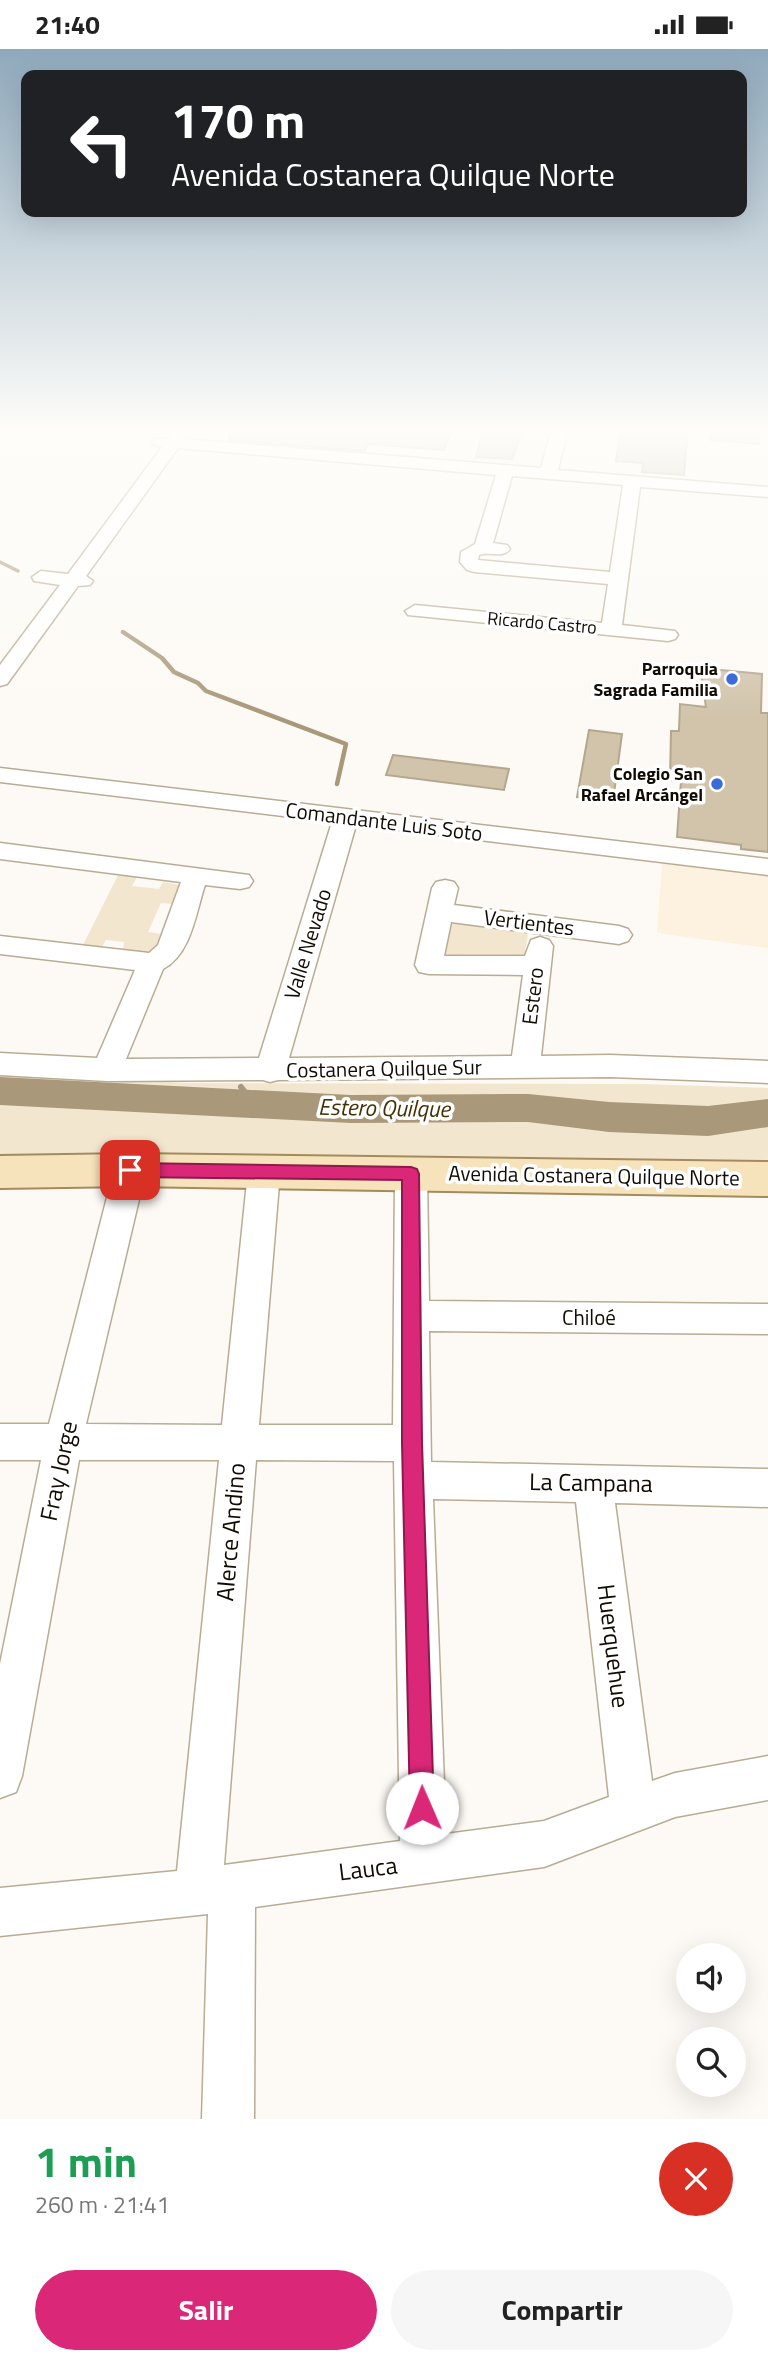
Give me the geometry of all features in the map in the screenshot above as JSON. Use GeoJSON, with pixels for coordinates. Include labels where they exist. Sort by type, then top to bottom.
{"type":"FeatureCollection","features":[{"type":"Feature","properties":{"kind":"main road","name":"Avenida Costanera Quilque Norte"},"geometry":{"type":"LineString","coordinates":[[0,1172],[130,1170],[768,1179]]}},
{"type":"Feature","properties":{"kind":"street"},"geometry":{"type":"LineString","coordinates":[[0,680],[62,579],[103,525]]}},
{"type":"Feature","properties":{"kind":"street"},"geometry":{"type":"LineString","coordinates":[[489,525],[483,547],[470,552],[469,562],[474,566],[620,579]]}},
{"type":"Feature","properties":{"kind":"street"},"geometry":{"type":"LineString","coordinates":[[611,629],[627,525]]}},
{"type":"Feature","properties":{"kind":"street","name":"Ricardo Castro"},"geometry":{"type":"LineString","coordinates":[[415,611],[668,635]]}},
{"type":"Feature","properties":{"kind":"street","name":"Comandante Luis Soto"},"geometry":{"type":"LineString","coordinates":[[0,775],[768,867]]}},
{"type":"Feature","properties":{"kind":"street","name":"Valle Nevado"},"geometry":{"type":"LineString","coordinates":[[270,1071],[345,817]]}},
{"type":"Feature","properties":{"kind":"street"},"geometry":{"type":"LineString","coordinates":[[4,858],[240,881]]}},
{"type":"Feature","properties":{"kind":"street"},"geometry":{"type":"LineString","coordinates":[[0,945],[152,963],[164,957],[171,947],[196,875]]}},
{"type":"Feature","properties":{"kind":"street","name":"Vertientes"},"geometry":{"type":"LineString","coordinates":[[537,966],[426,974],[442,900],[542,924],[619,935]]}},
{"type":"Feature","properties":{"kind":"street","name":"Estero"},"geometry":{"type":"LineString","coordinates":[[524,1067],[542,924]]}},
{"type":"Feature","properties":{"kind":"street"},"geometry":{"type":"LineString","coordinates":[[107,1070],[152,963]]}},
{"type":"Feature","properties":{"kind":"street","name":"Costanera Quilque Sur"},"geometry":{"type":"LineString","coordinates":[[0,1064],[107,1070],[270,1071],[610,1066],[768,1072]]}},
{"type":"Feature","properties":{"kind":"street","name":"Fray Jorge"},"geometry":{"type":"LineString","coordinates":[[0,1776],[64,1442],[130,1170]]}},
{"type":"Feature","properties":{"kind":"street","name":"Alerce Andino"},"geometry":{"type":"LineString","coordinates":[[228,2119],[215,1889],[239,1443],[264,1172]]}},
{"type":"Feature","properties":{"kind":"street"},"geometry":{"type":"LineString","coordinates":[[411,1174],[413,1462],[424,1862]]}},
{"type":"Feature","properties":{"kind":"street","name":"Chiloé"},"geometry":{"type":"LineString","coordinates":[[411,1316],[768,1319]]}},
{"type":"Feature","properties":{"kind":"street","name":"La Campana"},"geometry":{"type":"LineString","coordinates":[[0,1442],[239,1443],[593,1483],[768,1487]]}},
{"type":"Feature","properties":{"kind":"street","name":"Huerquehue"},"geometry":{"type":"LineString","coordinates":[[593,1483],[634,1810]]}},
{"type":"Feature","properties":{"kind":"street","name":"Lauca"},"geometry":{"type":"LineString","coordinates":[[0,1912],[215,1889],[544,1844],[674,1795],[768,1778]]}},
{"type":"Feature","properties":{"kind":"shaded area","name":"Colegio San Rafael Arcángel"},"geometry":{"type":"Polygon","coordinates":[[[662,863],[768,876],[768,948],[657,933],[662,863]]]}},
{"type":"Feature","properties":{"kind":"shaded area"},"geometry":{"type":"Polygon","coordinates":[[[118,875],[137,877],[132,886],[159,889],[163,882],[181,885],[173,904],[161,903],[148,932],[162,934],[156,949],[146,952],[123,951],[124,942],[106,940],[100,950],[82,947],[118,875]]]}},
{"type":"Feature","properties":{"kind":"shaded area"},"geometry":{"type":"Polygon","coordinates":[[[455,921],[523,929],[528,935],[524,957],[447,960],[444,954],[450,927],[455,921]]]}},
{"type":"Feature","properties":{"kind":"shaded area"},"geometry":{"type":"Polygon","coordinates":[[[0,1075],[191,1083],[641,1084],[768,1088],[768,1161],[0,1159],[0,1075]]]}},
{"type":"Feature","properties":{"kind":"building","name":"Colegio San Rafael Arcángel"},"geometry":{"type":"Polygon","coordinates":[[[700,668],[762,674],[761,713],[768,713],[768,852],[741,849],[741,845],[677,837],[681,781],[670,780],[671,731],[679,731],[680,704],[706,707],[700,668]]]}},
{"type":"Feature","properties":{"kind":"building"},"geometry":{"type":"Polygon","coordinates":[[[589,730],[622,734],[613,801],[577,797],[589,730]]]}},
{"type":"Feature","properties":{"kind":"building"},"geometry":{"type":"Polygon","coordinates":[[[393,755],[509,769],[504,790],[386,775],[393,755]]]}},
{"type":"Feature","properties":{"kind":"waterway"},"geometry":{"type":"LineString","coordinates":[[0,562],[18,571]]}},
{"type":"Feature","properties":{"kind":"waterway"},"geometry":{"type":"LineString","coordinates":[[123,632],[162,658],[174,672],[198,683],[206,691],[346,744],[337,784]]}},
{"type":"Feature","properties":{"kind":"waterway"},"geometry":{"type":"LineString","coordinates":[[241,1087],[254,1104]]}},
{"type":"Feature","properties":{"kind":"waterway","name":"Estero Quilque"},"geometry":{"type":"LineString","coordinates":[[0,1091],[351,1109],[528,1108],[609,1117],[708,1121],[768,1113]]}},
{"type":"Feature","properties":{"kind":"place","name":"Parroquia Sagrada Familia"},"geometry":{"type":"Point","coordinates":[732,679]}},
{"type":"Feature","properties":{"kind":"place","name":"Colegio San Rafael Arcángel"},"geometry":{"type":"Point","coordinates":[717,784]}},
{"type":"Feature","properties":{"kind":"route"},"geometry":{"type":"LineString","coordinates":[[130,1170],[411,1174],[412,1443],[422,1808]]}}]}
